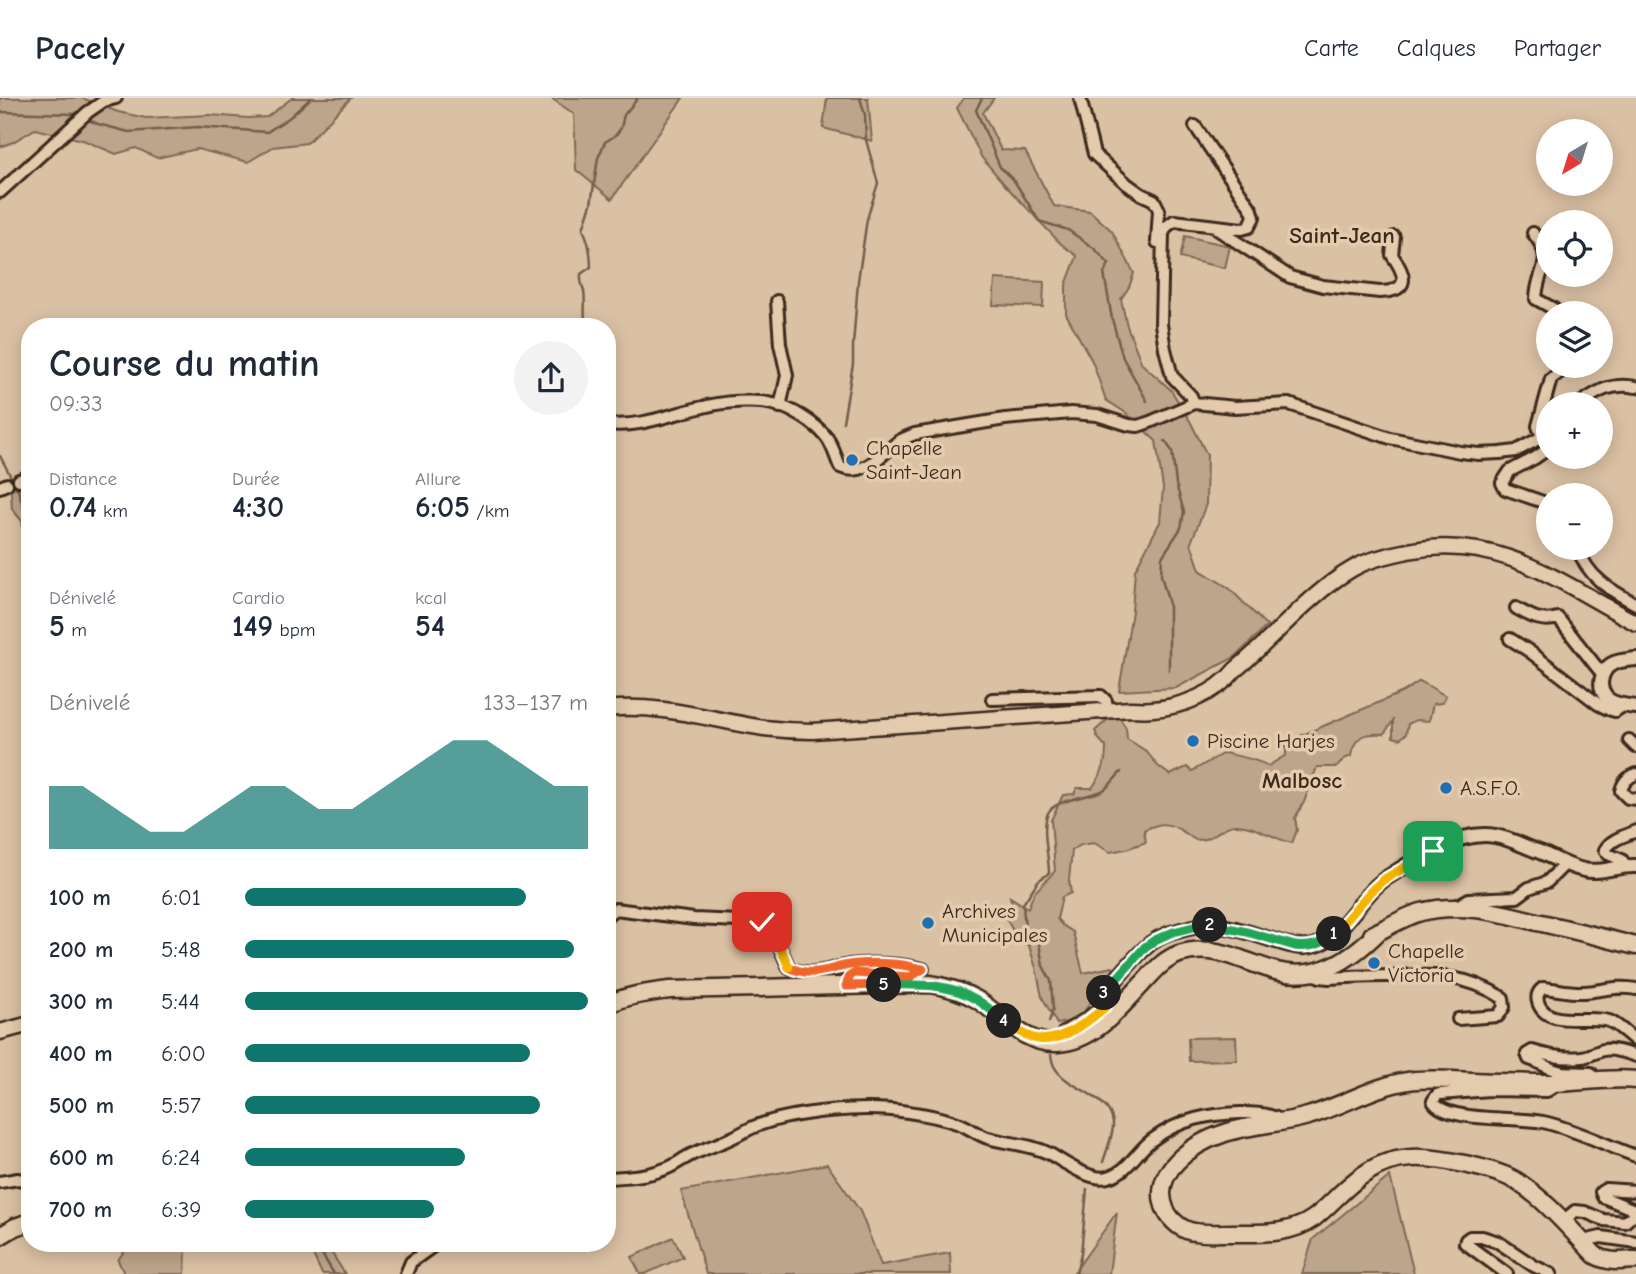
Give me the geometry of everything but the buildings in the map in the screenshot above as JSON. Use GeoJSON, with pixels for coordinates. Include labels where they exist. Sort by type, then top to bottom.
{"type":"FeatureCollection","features":[{"type":"Feature","properties":{"kind":"main road"},"geometry":{"type":"LineString","coordinates":[[616,709],[644,707],[785,731],[1131,709],[1181,695],[1211,682],[1222,674],[1236,670],[1327,586],[1354,568],[1421,548],[1464,548],[1503,555],[1542,571],[1636,623]]}},
{"type":"Feature","properties":{"kind":"main road"},"geometry":{"type":"LineString","coordinates":[[616,1001],[669,990],[931,984],[978,1000],[1020,1033],[1055,1044],[1090,1034],[1124,992],[1158,957],[1184,944],[1226,945],[1285,964],[1307,966],[1328,961],[1359,941],[1421,912],[1471,908],[1498,912],[1636,946]]}},
{"type":"Feature","properties":{"kind":"main road"},"geometry":{"type":"LineString","coordinates":[[1041,1040],[1069,1033],[1122,1004],[1167,960],[1180,954],[1219,951],[1276,971],[1291,974],[1311,973],[1343,961],[1379,931]]}},
{"type":"Feature","properties":{"kind":"main road"},"geometry":{"type":"LineString","coordinates":[[0,1032],[21,1026]]}},
{"type":"Feature","properties":{"kind":"main road"},"geometry":{"type":"LineString","coordinates":[[1636,1080],[1613,1078],[1554,1083],[1430,1079],[1406,1081],[1309,1115],[1217,1135],[1189,1151],[1175,1164],[1164,1179],[1162,1195],[1168,1215],[1175,1223],[1193,1232],[1272,1233],[1289,1230],[1314,1218],[1352,1182],[1382,1163],[1429,1158],[1503,1174],[1525,1186],[1595,1255],[1608,1261],[1636,1260]]}},
{"type":"Feature","properties":{"kind":"main road"},"geometry":{"type":"LineString","coordinates":[[0,1236],[21,1225]]}},
{"type":"Feature","properties":{"kind":"street"},"geometry":{"type":"LineString","coordinates":[[0,192],[88,112],[104,101],[116,98]]}},
{"type":"Feature","properties":{"kind":"street"},"geometry":{"type":"LineString","coordinates":[[1080,98],[1094,154],[1126,184],[1153,200],[1159,210],[1156,304],[1161,318]]}},
{"type":"Feature","properties":{"kind":"street"},"geometry":{"type":"LineString","coordinates":[[1194,403],[1172,376],[1165,349],[1161,318],[1163,234],[1166,227],[1174,221],[1242,229],[1249,227],[1254,217],[1252,210],[1195,126]]}},
{"type":"Feature","properties":{"kind":"street"},"geometry":{"type":"LineString","coordinates":[[1215,227],[1290,277],[1323,286],[1380,292],[1396,290],[1404,278],[1402,268],[1392,255],[1394,237]]}},
{"type":"Feature","properties":{"kind":"street"},"geometry":{"type":"LineString","coordinates":[[1533,233],[1545,249],[1546,259],[1536,291],[1536,299],[1540,301]]}},
{"type":"Feature","properties":{"kind":"street"},"geometry":{"type":"LineString","coordinates":[[777,301],[780,344],[787,375],[780,407]]}},
{"type":"Feature","properties":{"kind":"street"},"geometry":{"type":"LineString","coordinates":[[1598,392],[1616,385],[1636,387]]}},
{"type":"Feature","properties":{"kind":"street"},"geometry":{"type":"LineString","coordinates":[[616,425],[638,424],[707,406],[742,402],[773,404],[816,425],[827,439],[840,467],[846,470],[865,468],[901,440],[915,434],[1004,419],[1071,413],[1097,415],[1138,426],[1194,403],[1235,407],[1289,404],[1390,438],[1479,454],[1516,450],[1536,439]]}},
{"type":"Feature","properties":{"kind":"street"},"geometry":{"type":"LineString","coordinates":[[1536,457],[1510,471],[1502,483],[1505,489],[1536,500]]}},
{"type":"Feature","properties":{"kind":"street"},"geometry":{"type":"LineString","coordinates":[[1582,560],[1595,578],[1636,604]]}},
{"type":"Feature","properties":{"kind":"street"},"geometry":{"type":"LineString","coordinates":[[1516,608],[1535,618],[1548,621],[1558,618],[1599,670],[1604,672]]}},
{"type":"Feature","properties":{"kind":"street"},"geometry":{"type":"LineString","coordinates":[[1510,639],[1598,704],[1615,711],[1630,706]]}},
{"type":"Feature","properties":{"kind":"street"},"geometry":{"type":"LineString","coordinates":[[1630,706],[1612,702],[1601,688],[1604,672],[1609,666],[1617,661],[1636,659]]}},
{"type":"Feature","properties":{"kind":"street"},"geometry":{"type":"LineString","coordinates":[[992,699],[1101,696],[1108,711]]}},
{"type":"Feature","properties":{"kind":"street"},"geometry":{"type":"LineString","coordinates":[[1636,774],[1626,780],[1622,791],[1628,798],[1636,799]]}},
{"type":"Feature","properties":{"kind":"street"},"geometry":{"type":"LineString","coordinates":[[1630,866],[1605,850],[1618,838],[1636,831]]}},
{"type":"Feature","properties":{"kind":"street"},"geometry":{"type":"LineString","coordinates":[[1107,1012],[1102,997],[1105,992],[1145,947],[1155,940],[1173,932],[1212,925],[1295,946],[1316,945],[1337,931],[1383,880],[1448,843],[1467,836],[1495,836],[1586,871],[1598,872],[1630,866]]}},
{"type":"Feature","properties":{"kind":"street"},"geometry":{"type":"LineString","coordinates":[[1455,908],[1469,899],[1517,897],[1529,888],[1547,882],[1565,864]]}},
{"type":"Feature","properties":{"kind":"street"},"geometry":{"type":"LineString","coordinates":[[616,909],[694,919],[762,922],[771,927],[789,968],[799,972],[815,973],[852,965],[906,965],[923,969],[910,977],[855,973],[850,976],[846,986]]}},
{"type":"Feature","properties":{"kind":"street"},"geometry":{"type":"LineString","coordinates":[[1311,973],[1329,978],[1435,975],[1463,980],[1503,998],[1504,1007],[1498,1016],[1458,1019]]}},
{"type":"Feature","properties":{"kind":"street"},"geometry":{"type":"LineString","coordinates":[[1636,989],[1614,987],[1572,992],[1543,988],[1537,998],[1541,1008],[1555,1017],[1567,1020],[1607,1020],[1636,1041]]}},
{"type":"Feature","properties":{"kind":"street"},"geometry":{"type":"LineString","coordinates":[[1594,1080],[1591,1073],[1560,1072],[1529,1059],[1527,1054],[1532,1051],[1577,1058],[1604,1050],[1615,1050],[1636,1056]]}},
{"type":"Feature","properties":{"kind":"street"},"geometry":{"type":"LineString","coordinates":[[1613,1078],[1636,1090]]}},
{"type":"Feature","properties":{"kind":"street"},"geometry":{"type":"LineString","coordinates":[[1554,1083],[1547,1091],[1489,1090],[1440,1094],[1433,1101],[1437,1107],[1469,1116],[1541,1121],[1636,1156]]}},
{"type":"Feature","properties":{"kind":"street"},"geometry":{"type":"LineString","coordinates":[[616,1178],[665,1169],[756,1126],[848,1109],[908,1111],[959,1123],[985,1138],[1021,1144],[1046,1152],[1070,1166],[1102,1178],[1110,1177],[1127,1167],[1152,1140],[1194,1120],[1247,1113],[1272,1115],[1282,1122]]}},
{"type":"Feature","properties":{"kind":"street"},"geometry":{"type":"LineString","coordinates":[[0,1182],[21,1180]]}},
{"type":"Feature","properties":{"kind":"street"},"geometry":{"type":"LineString","coordinates":[[1563,1221],[1575,1211],[1604,1220],[1625,1222],[1631,1219],[1632,1209],[1603,1197],[1601,1192],[1606,1189],[1636,1191]]}},
{"type":"Feature","properties":{"kind":"street"},"geometry":{"type":"LineString","coordinates":[[1507,1274],[1469,1247],[1465,1243],[1466,1240],[1470,1237],[1482,1237],[1498,1242],[1551,1274]]}},
{"type":"Feature","properties":{"kind":"street"},"geometry":{"type":"LineString","coordinates":[[1583,1241],[1601,1237],[1636,1242]]}},
{"type":"Feature","properties":{"kind":"street"},"geometry":{"type":"LineString","coordinates":[[406,1274],[411,1262],[425,1252]]}},
{"type":"Feature","properties":{"kind":"shaded area"},"geometry":{"type":"Polygon","coordinates":[[[0,98],[82,98],[118,112],[146,118],[210,115],[248,118],[267,117],[292,98],[351,98],[307,143],[273,147],[248,162],[197,149],[157,158],[136,148],[116,154],[83,140],[35,129],[0,147],[0,98]]]}},
{"type":"Feature","properties":{"kind":"shaded area"},"geometry":{"type":"Polygon","coordinates":[[[551,98],[683,98],[612,199],[576,170],[574,114],[551,98]]]}},
{"type":"Feature","properties":{"kind":"shaded area"},"geometry":{"type":"Polygon","coordinates":[[[827,98],[868,98],[872,141],[823,128],[827,98]]]}},
{"type":"Feature","properties":{"kind":"shaded area"},"geometry":{"type":"Polygon","coordinates":[[[964,98],[994,98],[983,113],[1001,150],[1025,151],[1054,206],[1090,211],[1112,231],[1134,273],[1121,299],[1127,326],[1142,364],[1171,390],[1207,455],[1206,504],[1191,543],[1200,570],[1229,588],[1267,626],[1235,657],[1176,688],[1119,691],[1132,611],[1135,570],[1160,522],[1163,488],[1156,441],[1126,413],[1106,400],[1092,361],[1066,314],[1066,285],[1077,256],[1061,244],[982,158],[957,108],[964,98]]]}},
{"type":"Feature","properties":{"kind":"shaded area"},"geometry":{"type":"Polygon","coordinates":[[[1185,236],[1230,246],[1225,268],[1180,258],[1185,236]]]}},
{"type":"Feature","properties":{"kind":"shaded area"},"geometry":{"type":"Polygon","coordinates":[[[995,279],[1044,282],[1043,307],[993,305],[995,279]]]}},
{"type":"Feature","properties":{"kind":"shaded area"},"geometry":{"type":"Polygon","coordinates":[[[21,487],[21,520],[12,509],[11,490],[21,487]]]}},
{"type":"Feature","properties":{"kind":"shaded area"},"geometry":{"type":"Polygon","coordinates":[[[1420,681],[1446,696],[1442,703],[1433,704],[1429,721],[1416,720],[1408,724],[1406,734],[1400,739],[1393,737],[1393,721],[1384,734],[1366,735],[1358,740],[1351,756],[1337,767],[1317,767],[1295,818],[1297,830],[1292,843],[1241,825],[1229,826],[1205,839],[1193,839],[1165,824],[1144,830],[1146,842],[1126,849],[1110,852],[1094,843],[1072,850],[1069,880],[1071,893],[1062,897],[1057,919],[1073,932],[1083,973],[1114,968],[1079,1019],[1057,1024],[1042,997],[1029,946],[1019,941],[1004,915],[1013,907],[1010,897],[1028,908],[1034,893],[1055,871],[1051,820],[1063,795],[1074,794],[1077,788],[1092,788],[1101,773],[1106,747],[1095,731],[1107,720],[1119,717],[1126,728],[1127,739],[1146,751],[1158,766],[1170,775],[1187,767],[1192,771],[1224,753],[1268,766],[1286,755],[1286,742],[1403,692],[1420,681]]]}},
{"type":"Feature","properties":{"kind":"shaded area"},"geometry":{"type":"Polygon","coordinates":[[[1236,1037],[1237,1060],[1189,1061],[1188,1038],[1236,1037]]]}},
{"type":"Feature","properties":{"kind":"shaded area"},"geometry":{"type":"Polygon","coordinates":[[[827,1164],[860,1211],[881,1265],[950,1253],[951,1274],[706,1274],[681,1191],[827,1164]]]}},
{"type":"Feature","properties":{"kind":"shaded area"},"geometry":{"type":"Polygon","coordinates":[[[1390,1176],[1414,1274],[1302,1274],[1313,1239],[1390,1176]]]}},
{"type":"Feature","properties":{"kind":"shaded area"},"geometry":{"type":"Polygon","coordinates":[[[1117,1212],[1109,1274],[1073,1274],[1117,1212]]]}},
{"type":"Feature","properties":{"kind":"shaded area"},"geometry":{"type":"Polygon","coordinates":[[[673,1237],[683,1257],[640,1274],[632,1257],[673,1237]]]}},
{"type":"Feature","properties":{"kind":"shaded area"},"geometry":{"type":"Polygon","coordinates":[[[124,1252],[186,1252],[185,1274],[124,1274],[118,1260],[124,1252]]]}},
{"type":"Feature","properties":{"kind":"shaded area"},"geometry":{"type":"Polygon","coordinates":[[[312,1252],[331,1252],[345,1274],[322,1274],[312,1252]]]}},
{"type":"Feature","properties":{"kind":"waterway"},"geometry":{"type":"LineString","coordinates":[[86,119],[129,132],[198,127],[267,132],[290,117],[311,98]]}},
{"type":"Feature","properties":{"kind":"waterway"},"geometry":{"type":"LineString","coordinates":[[585,318],[581,274],[591,267],[591,262],[583,229],[591,204],[598,158],[605,142],[616,135],[624,115],[638,98]]}},
{"type":"Feature","properties":{"kind":"waterway"},"geometry":{"type":"LineString","coordinates":[[843,422],[853,364],[858,281],[867,219],[878,183],[866,140],[865,115],[860,98]]}},
{"type":"Feature","properties":{"kind":"waterway"},"geometry":{"type":"LineString","coordinates":[[982,98],[976,110],[1000,167],[1015,182],[1039,221],[1068,230],[1095,249],[1109,264],[1104,273],[1112,319],[1123,358],[1147,401]]}},
{"type":"Feature","properties":{"kind":"waterway"},"geometry":{"type":"LineString","coordinates":[[0,112],[80,116]]}},
{"type":"Feature","properties":{"kind":"waterway"},"geometry":{"type":"LineString","coordinates":[[1165,441],[1172,451],[1176,484],[1184,512],[1181,528],[1162,557],[1161,575],[1169,604],[1169,670]]}},
{"type":"Feature","properties":{"kind":"waterway"},"geometry":{"type":"LineString","coordinates":[[0,456],[21,499]]}},
{"type":"Feature","properties":{"kind":"waterway"},"geometry":{"type":"LineString","coordinates":[[1049,1022],[1053,1009],[1051,981],[1043,966],[1038,937],[1025,929],[1023,904],[1038,881],[1049,873],[1046,819],[1051,809],[1057,805],[1102,791],[1121,772]]}},
{"type":"Feature","properties":{"kind":"waterway"},"geometry":{"type":"LineString","coordinates":[[1051,1055],[1054,1065],[1067,1081],[1096,1098],[1110,1113],[1113,1127],[1103,1162]]}},
{"type":"Feature","properties":{"kind":"waterway"},"geometry":{"type":"LineString","coordinates":[[1076,1274],[1081,1254],[1087,1189]]}},
{"type":"Feature","properties":{"kind":"waterway"},"geometry":{"type":"LineString","coordinates":[[321,1252],[334,1274]]}},
{"type":"Feature","properties":{"kind":"place","name":"Chapelle Saint-Jean"},"geometry":{"type":"Point","coordinates":[852,460]}},
{"type":"Feature","properties":{"kind":"place","name":"Piscine Harjes"},"geometry":{"type":"Point","coordinates":[1193,741]}},
{"type":"Feature","properties":{"kind":"place","name":"A.S.F.O."},"geometry":{"type":"Point","coordinates":[1446,788]}},
{"type":"Feature","properties":{"kind":"place","name":"Archives Municipales"},"geometry":{"type":"Point","coordinates":[928,923]}},
{"type":"Feature","properties":{"kind":"place","name":"Chapelle Victoria"},"geometry":{"type":"Point","coordinates":[1374,963]}},
{"type":"Feature","properties":{"kind":"district","name":"Saint-Jean"},"geometry":{"type":"Point","coordinates":[1342,235]}},
{"type":"Feature","properties":{"kind":"district","name":"Malbosc"},"geometry":{"type":"Point","coordinates":[1302,780]}},
{"type":"Feature","properties":{"kind":"route"},"geometry":{"type":"LineString","coordinates":[[762,922],[771,927],[789,968],[815,973],[852,965],[906,965],[923,969],[910,977],[855,973],[847,980],[846,986],[931,984],[949,988],[978,1000],[1020,1033],[1041,1040],[1069,1033],[1105,1007],[1102,997],[1105,992],[1145,947],[1155,940],[1173,932],[1212,925],[1295,946],[1316,945],[1337,931],[1383,880],[1433,851]]}}]}
